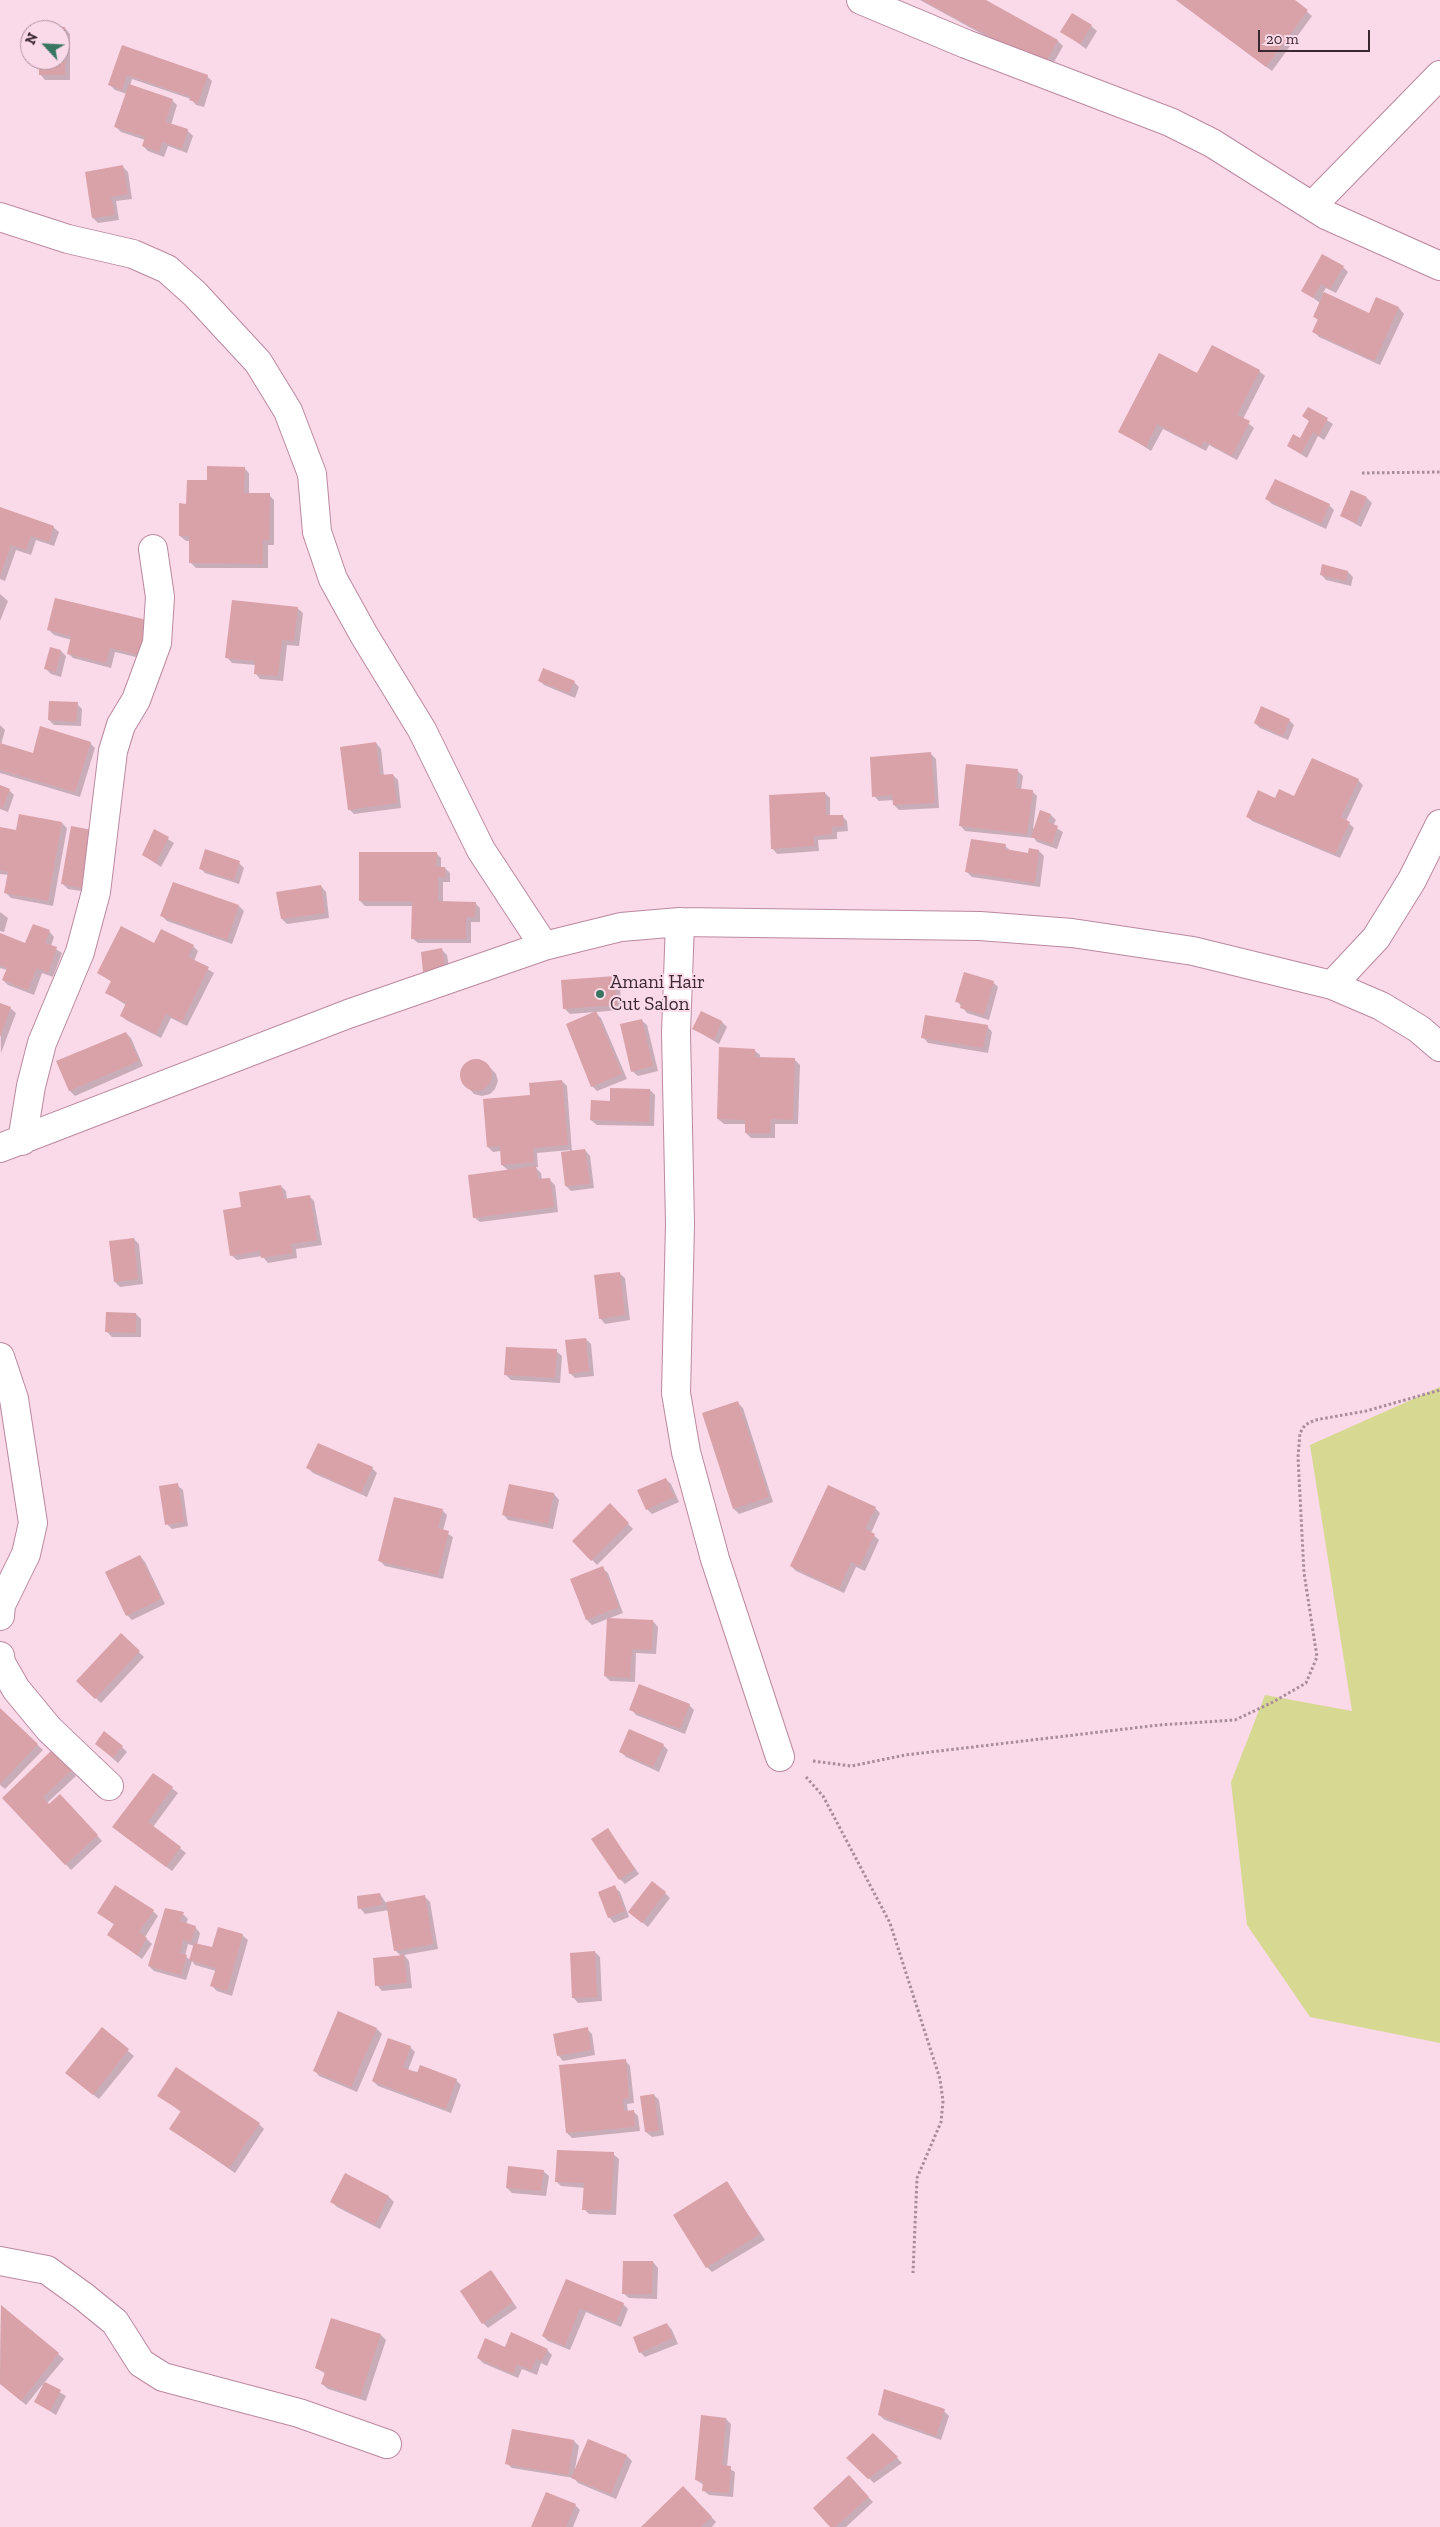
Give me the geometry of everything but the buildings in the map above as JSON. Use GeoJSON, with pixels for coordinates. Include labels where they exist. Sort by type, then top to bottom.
{"type":"FeatureCollection","features":[{"type":"Feature","properties":{"kind":"street"},"geometry":{"type":"LineString","coordinates":[[861,0],[966,44],[1170,122],[1212,143],[1312,206],[1440,266]]}},
{"type":"Feature","properties":{"kind":"street"},"geometry":{"type":"LineString","coordinates":[[1312,206],[1440,75]]}},
{"type":"Feature","properties":{"kind":"street"},"geometry":{"type":"LineString","coordinates":[[0,217],[68,239],[133,254],[167,269],[195,294],[258,362],[288,411],[312,474],[317,532],[334,579],[364,635],[422,730],[481,850],[544,946]]}},
{"type":"Feature","properties":{"kind":"street"},"geometry":{"type":"LineString","coordinates":[[11,1144],[31,1086],[42,1043],[80,952],[96,892],[113,751],[121,725],[136,700],[157,643],[160,597],[153,549]]}},
{"type":"Feature","properties":{"kind":"street"},"geometry":{"type":"LineString","coordinates":[[1332,985],[1376,938],[1412,880],[1440,824]]}},
{"type":"Feature","properties":{"kind":"street"},"geometry":{"type":"LineString","coordinates":[[680,922],[676,1033],[680,1224],[676,1393],[686,1452],[715,1559],[780,1756]]}},
{"type":"Feature","properties":{"kind":"street"},"geometry":{"type":"LineString","coordinates":[[11,1144],[348,1014],[544,946],[621,927],[680,922],[980,926],[1072,932],[1193,951],[1332,985],[1381,1006],[1419,1029],[1440,1047]]}},
{"type":"Feature","properties":{"kind":"street"},"geometry":{"type":"LineString","coordinates":[[0,1357],[14,1399],[34,1523],[26,1554],[2,1605],[0,1616]]}},
{"type":"Feature","properties":{"kind":"street"},"geometry":{"type":"LineString","coordinates":[[0,1656],[1,1664],[27,1702],[50,1729],[109,1786]]}},
{"type":"Feature","properties":{"kind":"street"},"geometry":{"type":"LineString","coordinates":[[0,2261],[47,2270],[115,2322],[141,2363],[163,2378],[299,2413],[387,2444]]}},
{"type":"Feature","properties":{"kind":"path"},"geometry":{"type":"LineString","coordinates":[[1362,473],[1440,472]]}},
{"type":"Feature","properties":{"kind":"path"},"geometry":{"type":"LineString","coordinates":[[780,1756],[851,1766],[905,1755],[1159,1725],[1235,1720],[1273,1702],[1306,1682],[1317,1657],[1304,1573],[1298,1457],[1300,1433],[1305,1425],[1314,1420],[1366,1411],[1440,1390]]}},
{"type":"Feature","properties":{"kind":"path"},"geometry":{"type":"LineString","coordinates":[[780,1756],[809,1779],[823,1796],[868,1878],[890,1923],[940,2079],[943,2101],[941,2122],[917,2178],[913,2273]]}},
{"type":"Feature","properties":{"kind":"green space"},"geometry":{"type":"Polygon","coordinates":[[[1440,1387],[1440,2043],[1310,2017],[1247,1925],[1231,1782],[1265,1695],[1352,1711],[1310,1445],[1440,1387]]]}},
{"type":"Feature","properties":{"kind":"place","name":"Amani Hair Cut Salon"},"geometry":{"type":"Point","coordinates":[600,994]}}]}
